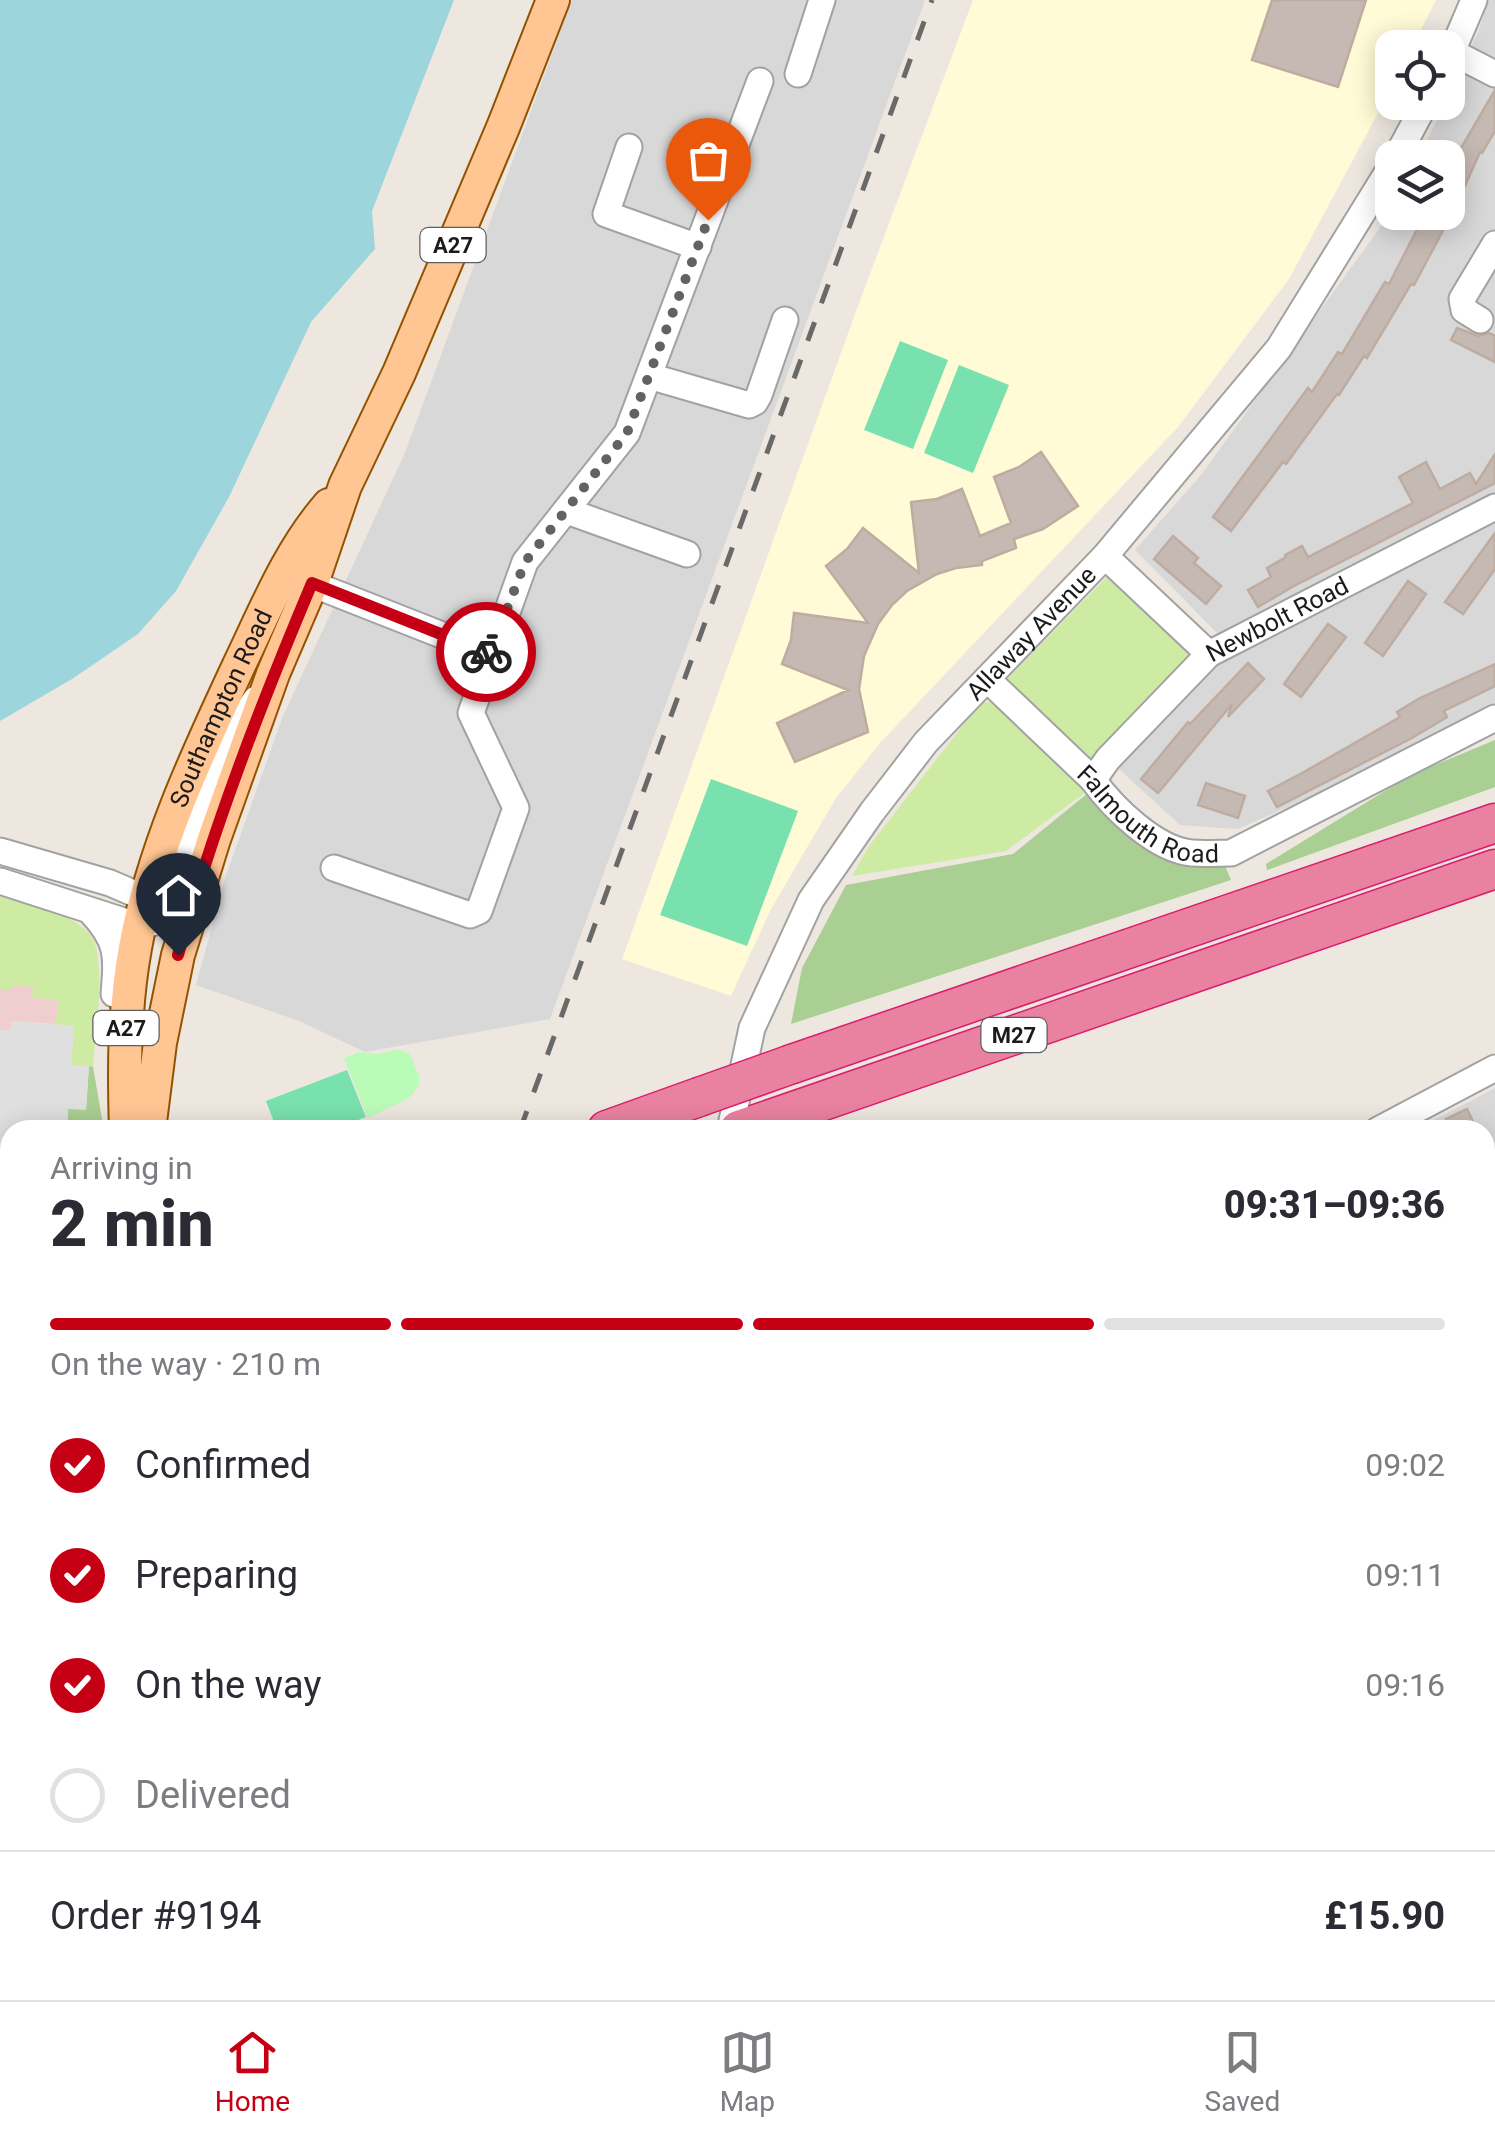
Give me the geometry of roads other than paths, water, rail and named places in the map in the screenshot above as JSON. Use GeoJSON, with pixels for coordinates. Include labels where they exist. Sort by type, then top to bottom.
{"type":"FeatureCollection","features":[{"type":"Feature","properties":{"kind":"highway","name":"M27"},"geometry":{"type":"LineString","coordinates":[[634,1120],[1495,822]]}},
{"type":"Feature","properties":{"kind":"highway","name":"M27"},"geometry":{"type":"LineString","coordinates":[[767,1120],[1495,869]]}},
{"type":"Feature","properties":{"kind":"main road","name":"Southampton Road"},"geometry":{"type":"LineString","coordinates":[[126,1120],[130,984],[175,812],[198,755],[297,578],[399,372],[553,0]]}},
{"type":"Feature","properties":{"kind":"main road","name":"Southampton Road"},"geometry":{"type":"LineString","coordinates":[[150,1120],[178,955],[214,839],[273,674],[297,578]]}},
{"type":"Feature","properties":{"kind":"street"},"geometry":{"type":"LineString","coordinates":[[798,74],[822,0]]}},
{"type":"Feature","properties":{"kind":"street"},"geometry":{"type":"LineString","coordinates":[[1461,30],[1474,0]]}},
{"type":"Feature","properties":{"kind":"street"},"geometry":{"type":"LineString","coordinates":[[1465,63],[1495,74]]}},
{"type":"Feature","properties":{"kind":"street"},"geometry":{"type":"LineString","coordinates":[[334,868],[470,915],[478,911],[516,808],[471,713],[490,654],[525,562],[627,433],[760,81]]}},
{"type":"Feature","properties":{"kind":"street"},"geometry":{"type":"LineString","coordinates":[[629,146],[606,214],[698,247]]}},
{"type":"Feature","properties":{"kind":"street","name":"Allaway Avenue"},"geometry":{"type":"LineString","coordinates":[[732,1120],[752,1028],[810,900],[911,761],[1105,556],[1279,348],[1375,192]]}},
{"type":"Feature","properties":{"kind":"street"},"geometry":{"type":"LineString","coordinates":[[1480,320],[1464,310],[1462,299],[1495,244]]}},
{"type":"Feature","properties":{"kind":"street"},"geometry":{"type":"LineString","coordinates":[[649,376],[749,405],[759,395],[785,320]]}},
{"type":"Feature","properties":{"kind":"street","name":"Newbolt Road"},"geometry":{"type":"LineString","coordinates":[[1093,780],[1108,759],[1209,654],[1495,506]]}},
{"type":"Feature","properties":{"kind":"street"},"geometry":{"type":"LineString","coordinates":[[567,511],[687,554]]}},
{"type":"Feature","properties":{"kind":"street"},"geometry":{"type":"LineString","coordinates":[[1105,556],[1209,654]]}},
{"type":"Feature","properties":{"kind":"street"},"geometry":{"type":"LineString","coordinates":[[297,578],[490,654]]}},
{"type":"Feature","properties":{"kind":"street"},"geometry":{"type":"LineString","coordinates":[[150,911],[235,729],[273,674]]}},
{"type":"Feature","properties":{"kind":"street","name":"Falmouth Road"},"geometry":{"type":"LineString","coordinates":[[987,679],[1156,842],[1189,853],[1232,852],[1495,718]]}},
{"type":"Feature","properties":{"kind":"street"},"geometry":{"type":"LineString","coordinates":[[0,851],[110,883],[173,922],[178,955]]}},
{"type":"Feature","properties":{"kind":"street"},"geometry":{"type":"LineString","coordinates":[[0,880],[90,912],[150,911]]}},
{"type":"Feature","properties":{"kind":"street"},"geometry":{"type":"LineString","coordinates":[[90,912],[109,933],[116,952],[114,1022],[126,1063]]}},
{"type":"Feature","properties":{"kind":"street"},"geometry":{"type":"LineString","coordinates":[[1397,1120],[1495,1068]]}},
{"type":"Feature","properties":{"kind":"water"},"geometry":{"type":"Polygon","coordinates":[[[0,0],[454,0],[372,211],[375,249],[311,322],[229,497],[176,591],[138,634],[0,721],[0,0]]]}},
{"type":"Feature","properties":{"kind":"railway"},"geometry":{"type":"LineString","coordinates":[[524,1120],[932,0]]}}]}
